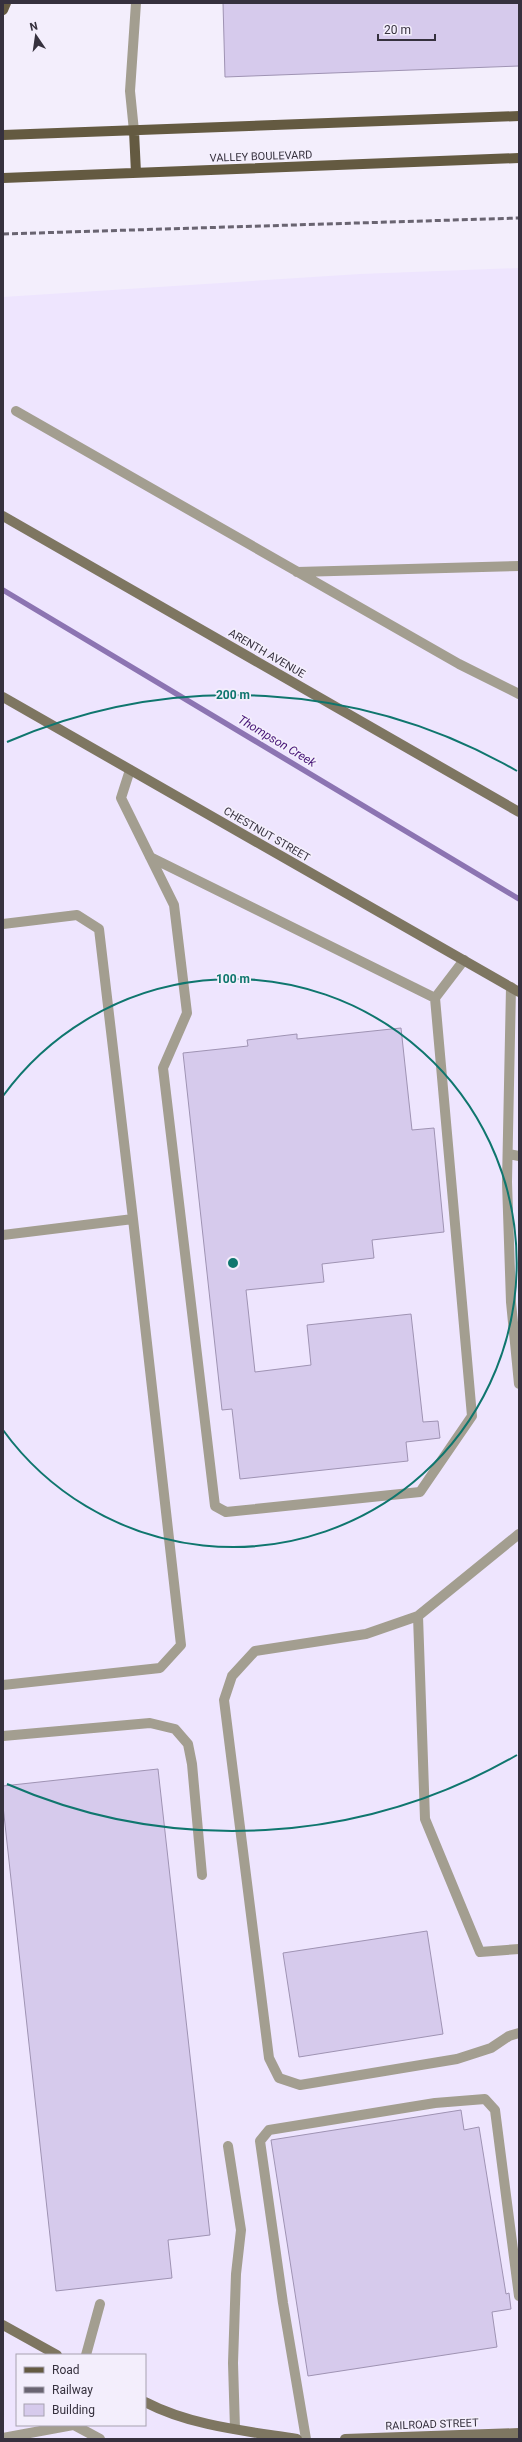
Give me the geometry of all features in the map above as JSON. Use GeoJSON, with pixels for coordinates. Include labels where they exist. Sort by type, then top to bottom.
{"type":"FeatureCollection","features":[{"type":"Feature","properties":{"kind":"main road"},"geometry":{"type":"LineString","coordinates":[[3,10],[6,3]]}},
{"type":"Feature","properties":{"kind":"main road"},"geometry":{"type":"LineString","coordinates":[[3,135],[519,116]]}},
{"type":"Feature","properties":{"kind":"main road"},"geometry":{"type":"LineString","coordinates":[[134,130],[136,173]]}},
{"type":"Feature","properties":{"kind":"main road","name":"VALLEY BOULEVARD"},"geometry":{"type":"LineString","coordinates":[[3,178],[519,158]]}},
{"type":"Feature","properties":{"kind":"street","name":"ARENTH AVENUE"},"geometry":{"type":"LineString","coordinates":[[3,516],[519,812]]}},
{"type":"Feature","properties":{"kind":"street","name":"CHESTNUT STREET"},"geometry":{"type":"LineString","coordinates":[[3,697],[515,990]]}},
{"type":"Feature","properties":{"kind":"street"},"geometry":{"type":"LineString","coordinates":[[3,2325],[55,2354]]}},
{"type":"Feature","properties":{"kind":"street"},"geometry":{"type":"LineString","coordinates":[[146,2403],[167,2414],[234,2429],[243,2435],[297,2439]]}},
{"type":"Feature","properties":{"kind":"street","name":"RAILROAD STREET"},"geometry":{"type":"LineString","coordinates":[[346,2439],[412,2438],[519,2433]]}},
{"type":"Feature","properties":{"kind":"lane"},"geometry":{"type":"LineString","coordinates":[[134,130],[130,91],[136,3]]}},
{"type":"Feature","properties":{"kind":"lane"},"geometry":{"type":"LineString","coordinates":[[16,411],[459,664],[519,694]]}},
{"type":"Feature","properties":{"kind":"lane"},"geometry":{"type":"LineString","coordinates":[[297,572],[519,566]]}},
{"type":"Feature","properties":{"kind":"lane"},"geometry":{"type":"LineString","coordinates":[[130,770],[121,798],[174,905],[187,1013],[163,1068],[215,1506],[226,1512],[420,1492],[472,1416],[435,998],[464,960]]}},
{"type":"Feature","properties":{"kind":"lane"},"geometry":{"type":"LineString","coordinates":[[150,857],[435,998]]}},
{"type":"Feature","properties":{"kind":"lane"},"geometry":{"type":"LineString","coordinates":[[3,924],[77,915],[99,929],[181,1645],[160,1668],[3,1685]]}},
{"type":"Feature","properties":{"kind":"lane"},"geometry":{"type":"LineString","coordinates":[[515,990],[508,1154],[511,1302],[519,1384]]}},
{"type":"Feature","properties":{"kind":"lane"},"geometry":{"type":"LineString","coordinates":[[508,1154],[519,1156]]}},
{"type":"Feature","properties":{"kind":"lane"},"geometry":{"type":"LineString","coordinates":[[3,1235],[132,1219]]}},
{"type":"Feature","properties":{"kind":"lane"},"geometry":{"type":"LineString","coordinates":[[519,1534],[418,1616],[366,1634],[255,1651],[232,1676],[224,1700],[269,2058],[279,2078],[300,2085],[457,2059],[491,2048],[509,2036],[519,2033]]}},
{"type":"Feature","properties":{"kind":"lane"},"geometry":{"type":"LineString","coordinates":[[418,1616],[425,1819],[480,1952],[519,1949]]}},
{"type":"Feature","properties":{"kind":"lane"},"geometry":{"type":"LineString","coordinates":[[3,1736],[150,1723],[175,1730],[188,1744],[192,1764],[202,1875]]}},
{"type":"Feature","properties":{"kind":"lane"},"geometry":{"type":"LineString","coordinates":[[306,2439],[285,2318],[260,2141],[269,2130],[435,2103],[485,2098],[495,2110],[519,2296]]}},
{"type":"Feature","properties":{"kind":"lane"},"geometry":{"type":"LineString","coordinates":[[228,2146],[241,2230],[236,2274],[233,2363],[234,2429]]}},
{"type":"Feature","properties":{"kind":"lane"},"geometry":{"type":"LineString","coordinates":[[86,2354],[100,2304]]}},
{"type":"Feature","properties":{"kind":"lane"},"geometry":{"type":"LineString","coordinates":[[3,2438],[68,2426]]}},
{"type":"Feature","properties":{"kind":"lane"},"geometry":{"type":"LineString","coordinates":[[75,2426],[100,2439]]}},
{"type":"Feature","properties":{"kind":"shaded area"},"geometry":{"type":"Polygon","coordinates":[[[519,268],[519,2439],[3,2439],[3,297],[360,274],[519,268]]]}},
{"type":"Feature","properties":{"kind":"building"},"geometry":{"type":"Polygon","coordinates":[[[223,3],[519,3],[519,66],[225,77],[223,3]]]}},
{"type":"Feature","properties":{"kind":"building"},"geometry":{"type":"Polygon","coordinates":[[[401,1028],[412,1130],[434,1128],[444,1232],[372,1240],[374,1258],[322,1264],[324,1282],[246,1290],[255,1372],[311,1365],[307,1325],[411,1314],[423,1422],[438,1421],[440,1438],[406,1442],[408,1461],[240,1479],[232,1409],[222,1410],[183,1053],[248,1046],[247,1040],[297,1034],[297,1039],[401,1028]]]}},
{"type":"Feature","properties":{"kind":"building"},"geometry":{"type":"Polygon","coordinates":[[[158,1769],[210,2235],[168,2240],[172,2278],[56,2291],[3,1806],[3,1786],[158,1769]]]}},
{"type":"Feature","properties":{"kind":"building"},"geometry":{"type":"Polygon","coordinates":[[[427,1931],[443,2034],[299,2057],[283,1953],[427,1931]]]}},
{"type":"Feature","properties":{"kind":"building"},"geometry":{"type":"Polygon","coordinates":[[[461,2110],[464,2130],[479,2127],[506,2294],[509,2293],[511,2309],[492,2312],[497,2347],[308,2376],[271,2140],[461,2110]]]}},
{"type":"Feature","properties":{"kind":"waterway","name":"Thompson Creek"},"geometry":{"type":"LineString","coordinates":[[3,590],[519,899]]}},
{"type":"Feature","properties":{"kind":"railway"},"geometry":{"type":"LineString","coordinates":[[3,234],[519,218]]}}]}
